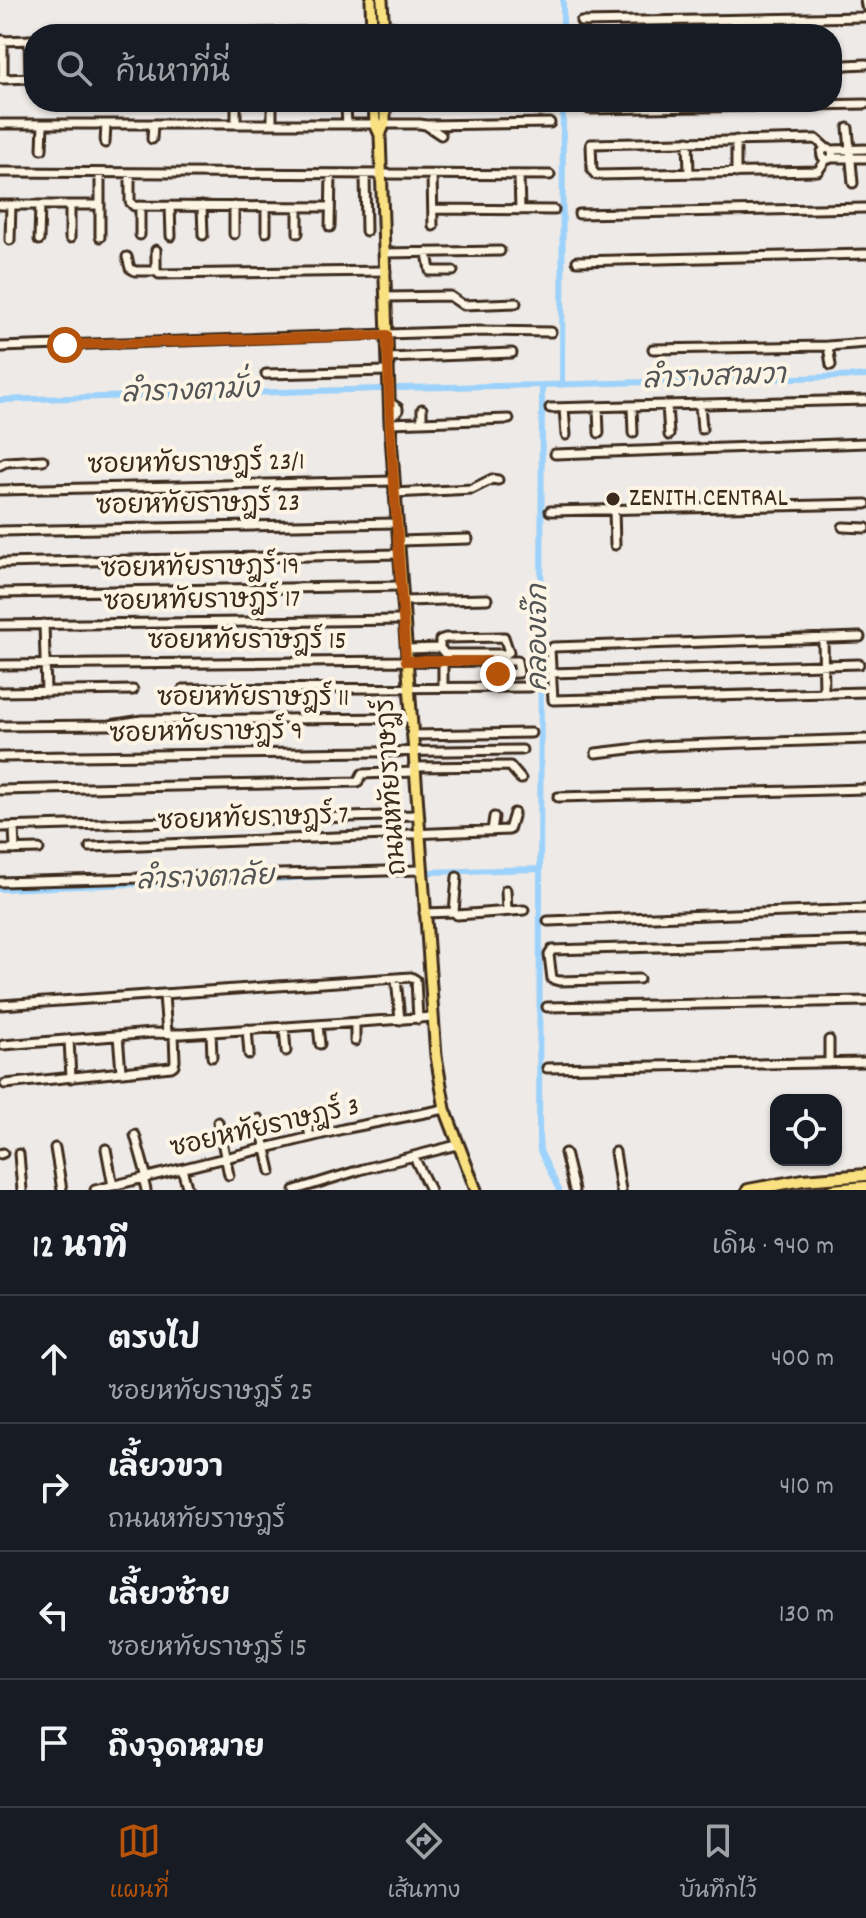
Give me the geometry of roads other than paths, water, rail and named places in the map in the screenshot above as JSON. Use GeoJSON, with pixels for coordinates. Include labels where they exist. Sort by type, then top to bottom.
{"type":"FeatureCollection","features":[{"type":"Feature","properties":{"kind":"highway"},"geometry":{"type":"LineString","coordinates":[[748,1190],[803,1180],[866,1175]]}},
{"type":"Feature","properties":{"kind":"highway"},"geometry":{"type":"LineString","coordinates":[[832,1190],[866,1187]]}},
{"type":"Feature","properties":{"kind":"main road"},"geometry":{"type":"LineString","coordinates":[[371,0],[372,24]]}},
{"type":"Feature","properties":{"kind":"main road"},"geometry":{"type":"LineString","coordinates":[[382,0],[384,24]]}},
{"type":"Feature","properties":{"kind":"main road","name":"ถนนหทัยราษฎร์"},"geometry":{"type":"LineString","coordinates":[[377,112],[380,124]]}},
{"type":"Feature","properties":{"kind":"main road","name":"ถนนหทัยราษฎร์"},"geometry":{"type":"LineString","coordinates":[[383,112],[380,135],[393,481],[438,1079],[457,1145],[476,1190]]}},
{"type":"Feature","properties":{"kind":"street"},"geometry":{"type":"LineString","coordinates":[[865,0],[866,6]]}},
{"type":"Feature","properties":{"kind":"street"},"geometry":{"type":"LineString","coordinates":[[581,22],[866,17]]}},
{"type":"Feature","properties":{"kind":"street"},"geometry":{"type":"LineString","coordinates":[[24,40],[2,40],[2,79],[24,78]]}},
{"type":"Feature","properties":{"kind":"street"},"geometry":{"type":"LineString","coordinates":[[842,67],[866,64]]}},
{"type":"Feature","properties":{"kind":"street"},"geometry":{"type":"LineString","coordinates":[[842,105],[866,106]]}},
{"type":"Feature","properties":{"kind":"street"},"geometry":{"type":"LineString","coordinates":[[236,112],[236,124]]}},
{"type":"Feature","properties":{"kind":"street"},"geometry":{"type":"LineString","coordinates":[[272,112],[272,124]]}},
{"type":"Feature","properties":{"kind":"street"},"geometry":{"type":"LineString","coordinates":[[346,112],[347,124]]}},
{"type":"Feature","properties":{"kind":"street"},"geometry":{"type":"LineString","coordinates":[[0,124],[550,123]]}},
{"type":"Feature","properties":{"kind":"street"},"geometry":{"type":"LineString","coordinates":[[42,149],[43,124]]}},
{"type":"Feature","properties":{"kind":"street"},"geometry":{"type":"LineString","coordinates":[[105,143],[106,124]]}},
{"type":"Feature","properties":{"kind":"street"},"geometry":{"type":"LineString","coordinates":[[152,139],[153,124]]}},
{"type":"Feature","properties":{"kind":"street"},"geometry":{"type":"LineString","coordinates":[[426,125],[441,135]]}},
{"type":"Feature","properties":{"kind":"street"},"geometry":{"type":"LineString","coordinates":[[848,128],[853,183]]}},
{"type":"Feature","properties":{"kind":"street"},"geometry":{"type":"LineString","coordinates":[[816,139],[828,154],[818,171],[596,175],[592,170],[593,142],[816,139]]}},
{"type":"Feature","properties":{"kind":"street"},"geometry":{"type":"LineString","coordinates":[[736,140],[736,173]]}},
{"type":"Feature","properties":{"kind":"street"},"geometry":{"type":"LineString","coordinates":[[688,141],[689,173]]}},
{"type":"Feature","properties":{"kind":"street"},"geometry":{"type":"LineString","coordinates":[[852,154],[866,149]]}},
{"type":"Feature","properties":{"kind":"street"},"geometry":{"type":"LineString","coordinates":[[828,154],[852,154],[866,158]]}},
{"type":"Feature","properties":{"kind":"street"},"geometry":{"type":"LineString","coordinates":[[0,172],[550,175]]}},
{"type":"Feature","properties":{"kind":"street"},"geometry":{"type":"LineString","coordinates":[[100,173],[100,237]]}},
{"type":"Feature","properties":{"kind":"street"},"geometry":{"type":"LineString","coordinates":[[130,173],[130,202],[140,206],[330,207]]}},
{"type":"Feature","properties":{"kind":"street"},"geometry":{"type":"LineString","coordinates":[[330,227],[331,174]]}},
{"type":"Feature","properties":{"kind":"street"},"geometry":{"type":"LineString","coordinates":[[365,175],[366,231]]}},
{"type":"Feature","properties":{"kind":"street"},"geometry":{"type":"LineString","coordinates":[[432,175],[433,226]]}},
{"type":"Feature","properties":{"kind":"street"},"geometry":{"type":"LineString","coordinates":[[519,175],[520,210]]}},
{"type":"Feature","properties":{"kind":"street"},"geometry":{"type":"LineString","coordinates":[[0,205],[100,205]]}},
{"type":"Feature","properties":{"kind":"street"},"geometry":{"type":"LineString","coordinates":[[10,240],[11,205]]}},
{"type":"Feature","properties":{"kind":"street"},"geometry":{"type":"LineString","coordinates":[[39,240],[40,205]]}},
{"type":"Feature","properties":{"kind":"street"},"geometry":{"type":"LineString","coordinates":[[70,205],[70,238]]}},
{"type":"Feature","properties":{"kind":"street"},"geometry":{"type":"LineString","coordinates":[[140,206],[140,235]]}},
{"type":"Feature","properties":{"kind":"street"},"geometry":{"type":"LineString","coordinates":[[170,206],[171,236]]}},
{"type":"Feature","properties":{"kind":"street"},"geometry":{"type":"LineString","coordinates":[[202,206],[203,235]]}},
{"type":"Feature","properties":{"kind":"street"},"geometry":{"type":"LineString","coordinates":[[234,206],[234,234]]}},
{"type":"Feature","properties":{"kind":"street"},"geometry":{"type":"LineString","coordinates":[[266,207],[266,232]]}},
{"type":"Feature","properties":{"kind":"street"},"geometry":{"type":"LineString","coordinates":[[298,207],[298,233]]}},
{"type":"Feature","properties":{"kind":"street"},"geometry":{"type":"LineString","coordinates":[[579,214],[866,208]]}},
{"type":"Feature","properties":{"kind":"street"},"geometry":{"type":"LineString","coordinates":[[433,209],[554,210]]}},
{"type":"Feature","properties":{"kind":"street"},"geometry":{"type":"LineString","coordinates":[[156,250],[156,271]]}},
{"type":"Feature","properties":{"kind":"street"},"geometry":{"type":"LineString","coordinates":[[385,253],[500,251]]}},
{"type":"Feature","properties":{"kind":"street"},"geometry":{"type":"LineString","coordinates":[[427,252],[430,271],[453,271]]}},
{"type":"Feature","properties":{"kind":"street"},"geometry":{"type":"LineString","coordinates":[[577,261],[866,254]]}},
{"type":"Feature","properties":{"kind":"street"},"geometry":{"type":"LineString","coordinates":[[127,257],[130,268],[135,271],[156,271],[159,274],[386,271]]}},
{"type":"Feature","properties":{"kind":"street"},"geometry":{"type":"LineString","coordinates":[[386,297],[450,296],[463,305],[516,303]]}},
{"type":"Feature","properties":{"kind":"street"},"geometry":{"type":"LineString","coordinates":[[0,347],[387,335],[528,336],[551,332]]}},
{"type":"Feature","properties":{"kind":"street"},"geometry":{"type":"LineString","coordinates":[[653,349],[866,343]]}},
{"type":"Feature","properties":{"kind":"street"},"geometry":{"type":"LineString","coordinates":[[828,346],[831,365]]}},
{"type":"Feature","properties":{"kind":"street"},"geometry":{"type":"LineString","coordinates":[[388,358],[509,354],[507,365]]}},
{"type":"Feature","properties":{"kind":"street"},"geometry":{"type":"LineString","coordinates":[[266,374],[388,371]]}},
{"type":"Feature","properties":{"kind":"street"},"geometry":{"type":"LineString","coordinates":[[550,408],[866,400]]}},
{"type":"Feature","properties":{"kind":"street"},"geometry":{"type":"LineString","coordinates":[[700,404],[702,429]]}},
{"type":"Feature","properties":{"kind":"street"},"geometry":{"type":"LineString","coordinates":[[667,405],[669,435]]}},
{"type":"Feature","properties":{"kind":"street"},"geometry":{"type":"LineString","coordinates":[[632,406],[633,433]]}},
{"type":"Feature","properties":{"kind":"street"},"geometry":{"type":"LineString","coordinates":[[598,407],[599,433]]}},
{"type":"Feature","properties":{"kind":"street"},"geometry":{"type":"LineString","coordinates":[[564,408],[566,435]]}},
{"type":"Feature","properties":{"kind":"street"},"geometry":{"type":"LineString","coordinates":[[422,409],[422,422]]}},
{"type":"Feature","properties":{"kind":"street"},"geometry":{"type":"LineString","coordinates":[[390,420],[509,419]]}},
{"type":"Feature","properties":{"kind":"street"},"geometry":{"type":"LineString","coordinates":[[555,454],[866,443]]}},
{"type":"Feature","properties":{"kind":"street"},"geometry":{"type":"LineString","coordinates":[[0,465],[43,460]]}},
{"type":"Feature","properties":{"kind":"street"},"geometry":{"type":"LineString","coordinates":[[394,493],[472,489],[492,479],[498,480]]}},
{"type":"Feature","properties":{"kind":"street","name":"ซอยหทัยราษฎร์ 23/1"},"geometry":{"type":"LineString","coordinates":[[0,487],[393,481]]}},
{"type":"Feature","properties":{"kind":"street"},"geometry":{"type":"LineString","coordinates":[[550,511],[866,504]]}},
{"type":"Feature","properties":{"kind":"street"},"geometry":{"type":"LineString","coordinates":[[614,509],[615,545]]}},
{"type":"Feature","properties":{"kind":"street","name":"ซอยหทัยราษฎร์ 23"},"geometry":{"type":"LineString","coordinates":[[0,531],[396,523]]}},
{"type":"Feature","properties":{"kind":"street"},"geometry":{"type":"LineString","coordinates":[[843,527],[866,528]]}},
{"type":"Feature","properties":{"kind":"street"},"geometry":{"type":"LineString","coordinates":[[398,541],[468,539]]}},
{"type":"Feature","properties":{"kind":"street"},"geometry":{"type":"LineString","coordinates":[[0,563],[398,554]]}},
{"type":"Feature","properties":{"kind":"street","name":"ซอยหทัยราษฎร์ 19"},"geometry":{"type":"LineString","coordinates":[[0,593],[401,586]]}},
{"type":"Feature","properties":{"kind":"street"},"geometry":{"type":"LineString","coordinates":[[402,601],[487,599]]}},
{"type":"Feature","properties":{"kind":"street","name":"ซอยหทัยราษฎร์ 17"},"geometry":{"type":"LineString","coordinates":[[0,625],[404,620]]}},
{"type":"Feature","properties":{"kind":"street"},"geometry":{"type":"LineString","coordinates":[[44,624],[46,692]]}},
{"type":"Feature","properties":{"kind":"street"},"geometry":{"type":"LineString","coordinates":[[504,637],[509,652],[454,655],[445,654],[440,648],[440,640],[445,638],[504,637]]}},
{"type":"Feature","properties":{"kind":"street"},"geometry":{"type":"LineString","coordinates":[[860,637],[553,647],[550,650],[551,673],[555,701],[866,692]]}},
{"type":"Feature","properties":{"kind":"street"},"geometry":{"type":"LineString","coordinates":[[823,638],[824,692]]}},
{"type":"Feature","properties":{"kind":"street"},"geometry":{"type":"LineString","coordinates":[[406,649],[440,648]]}},
{"type":"Feature","properties":{"kind":"street"},"geometry":{"type":"LineString","coordinates":[[443,661],[443,687]]}},
{"type":"Feature","properties":{"kind":"street","name":"ซอยหทัยราษฎร์ 15"},"geometry":{"type":"LineString","coordinates":[[0,665],[495,661]]}},
{"type":"Feature","properties":{"kind":"street"},"geometry":{"type":"LineString","coordinates":[[551,673],[859,664]]}},
{"type":"Feature","properties":{"kind":"street"},"geometry":{"type":"LineString","coordinates":[[183,689],[530,687]]}},
{"type":"Feature","properties":{"kind":"street"},"geometry":{"type":"LineString","coordinates":[[0,692],[133,690]]}},
{"type":"Feature","properties":{"kind":"street","name":"ซอยหทัยราษฎร์ 11"},"geometry":{"type":"LineString","coordinates":[[0,726],[110,725],[142,720],[411,718]]}},
{"type":"Feature","properties":{"kind":"street"},"geometry":{"type":"LineString","coordinates":[[412,735],[531,733]]}},
{"type":"Feature","properties":{"kind":"street"},"geometry":{"type":"LineString","coordinates":[[596,753],[655,746],[866,739]]}},
{"type":"Feature","properties":{"kind":"street","name":"ซอยหทัยราษฎร์ 9"},"geometry":{"type":"LineString","coordinates":[[0,757],[522,750]]}},
{"type":"Feature","properties":{"kind":"street"},"geometry":{"type":"LineString","coordinates":[[0,790],[358,782],[362,774],[510,766],[521,779]]}},
{"type":"Feature","properties":{"kind":"street"},"geometry":{"type":"LineString","coordinates":[[558,797],[866,789]]}},
{"type":"Feature","properties":{"kind":"street"},"geometry":{"type":"LineString","coordinates":[[494,817],[492,831],[510,829],[514,813]]}},
{"type":"Feature","properties":{"kind":"street"},"geometry":{"type":"LineString","coordinates":[[0,827],[417,815]]}},
{"type":"Feature","properties":{"kind":"street"},"geometry":{"type":"LineString","coordinates":[[14,827],[15,850]]}},
{"type":"Feature","properties":{"kind":"street","name":"ซอยหทัยราษฎร์ 7"},"geometry":{"type":"LineString","coordinates":[[90,847],[492,831]]}},
{"type":"Feature","properties":{"kind":"street"},"geometry":{"type":"LineString","coordinates":[[0,850],[39,849]]}},
{"type":"Feature","properties":{"kind":"street"},"geometry":{"type":"LineString","coordinates":[[0,882],[421,870]]}},
{"type":"Feature","properties":{"kind":"street"},"geometry":{"type":"LineString","coordinates":[[454,912],[457,877]]}},
{"type":"Feature","properties":{"kind":"street"},"geometry":{"type":"LineString","coordinates":[[506,890],[507,911]]}},
{"type":"Feature","properties":{"kind":"street"},"geometry":{"type":"LineString","coordinates":[[548,921],[866,909]]}},
{"type":"Feature","properties":{"kind":"street"},"geometry":{"type":"LineString","coordinates":[[424,913],[454,912],[457,915],[524,910]]}},
{"type":"Feature","properties":{"kind":"street"},"geometry":{"type":"LineString","coordinates":[[639,979],[559,981],[552,979],[549,955],[552,950],[866,941]]}},
{"type":"Feature","properties":{"kind":"street"},"geometry":{"type":"LineString","coordinates":[[1,1005],[411,977],[416,980],[418,1019]]}},
{"type":"Feature","properties":{"kind":"street"},"geometry":{"type":"LineString","coordinates":[[396,978],[400,1020]]}},
{"type":"Feature","properties":{"kind":"street"},"geometry":{"type":"LineString","coordinates":[[5,1084],[174,1065],[164,995]]}},
{"type":"Feature","properties":{"kind":"street"},"geometry":{"type":"LineString","coordinates":[[547,1007],[866,1001]]}},
{"type":"Feature","properties":{"kind":"street"},"geometry":{"type":"LineString","coordinates":[[3,1045],[433,1017]]}},
{"type":"Feature","properties":{"kind":"street"},"geometry":{"type":"LineString","coordinates":[[355,1023],[355,1041]]}},
{"type":"Feature","properties":{"kind":"street"},"geometry":{"type":"LineString","coordinates":[[318,1025],[320,1044]]}},
{"type":"Feature","properties":{"kind":"street"},"geometry":{"type":"LineString","coordinates":[[284,1027],[286,1051]]}},
{"type":"Feature","properties":{"kind":"street"},"geometry":{"type":"LineString","coordinates":[[247,1029],[249,1054]]}},
{"type":"Feature","properties":{"kind":"street"},"geometry":{"type":"LineString","coordinates":[[211,1032],[212,1057]]}},
{"type":"Feature","properties":{"kind":"street"},"geometry":{"type":"LineString","coordinates":[[118,1036],[121,1071]]}},
{"type":"Feature","properties":{"kind":"street"},"geometry":{"type":"LineString","coordinates":[[69,1040],[71,1078]]}},
{"type":"Feature","properties":{"kind":"street"},"geometry":{"type":"LineString","coordinates":[[829,1040],[829,1063]]}},
{"type":"Feature","properties":{"kind":"street"},"geometry":{"type":"LineString","coordinates":[[547,1068],[866,1062]]}},
{"type":"Feature","properties":{"kind":"street","name":"ซอยหทัยราษฎร์ 3"},"geometry":{"type":"LineString","coordinates":[[101,1189],[310,1137],[445,1109]]}},
{"type":"Feature","properties":{"kind":"street"},"geometry":{"type":"LineString","coordinates":[[305,1113],[310,1137]]}},
{"type":"Feature","properties":{"kind":"street"},"geometry":{"type":"LineString","coordinates":[[259,1119],[271,1171]]}},
{"type":"Feature","properties":{"kind":"street"},"geometry":{"type":"LineString","coordinates":[[218,1122],[229,1175]]}},
{"type":"Feature","properties":{"kind":"street"},"geometry":{"type":"LineString","coordinates":[[135,1135],[146,1190]]}},
{"type":"Feature","properties":{"kind":"street"},"geometry":{"type":"LineString","coordinates":[[295,1190],[457,1145]]}},
{"type":"Feature","properties":{"kind":"street"},"geometry":{"type":"LineString","coordinates":[[55,1148],[62,1190]]}},
{"type":"Feature","properties":{"kind":"street"},"geometry":{"type":"LineString","coordinates":[[106,1149],[113,1186]]}},
{"type":"Feature","properties":{"kind":"street"},"geometry":{"type":"LineString","coordinates":[[615,1152],[621,1190]]}},
{"type":"Feature","properties":{"kind":"street"},"geometry":{"type":"LineString","coordinates":[[565,1153],[574,1190]]}},
{"type":"Feature","properties":{"kind":"street"},"geometry":{"type":"LineString","coordinates":[[19,1154],[22,1190]]}},
{"type":"Feature","properties":{"kind":"street"},"geometry":{"type":"LineString","coordinates":[[414,1157],[430,1190]]}},
{"type":"Feature","properties":{"kind":"street"},"geometry":{"type":"LineString","coordinates":[[182,1169],[188,1190]]}},
{"type":"Feature","properties":{"kind":"street"},"geometry":{"type":"LineString","coordinates":[[101,1175],[101,1189]]}},
{"type":"Feature","properties":{"kind":"waterway","name":"คลองเจ๊ก"},"geometry":{"type":"LineString","coordinates":[[563,0],[563,24]]}},
{"type":"Feature","properties":{"kind":"waterway","name":"คลองเจ๊ก"},"geometry":{"type":"LineString","coordinates":[[562,385],[563,112]]}},
{"type":"Feature","properties":{"kind":"waterway","name":"คลองเจ๊ก"},"geometry":{"type":"LineString","coordinates":[[559,1190],[540,1151],[539,1138],[542,385],[866,376]]}},
{"type":"Feature","properties":{"kind":"waterway","name":"ลำรางตามั่ง"},"geometry":{"type":"LineString","coordinates":[[399,388],[542,385]]}},
{"type":"Feature","properties":{"kind":"waterway","name":"ลำรางตามั่ง"},"geometry":{"type":"LineString","coordinates":[[0,400],[381,389]]}},
{"type":"Feature","properties":{"kind":"waterway","name":"ลำรางตาลัย"},"geometry":{"type":"LineString","coordinates":[[428,872],[540,869]]}},
{"type":"Feature","properties":{"kind":"waterway","name":"ลำรางตาลัย"},"geometry":{"type":"LineString","coordinates":[[0,889],[371,875]]}},
{"type":"Feature","properties":{"kind":"place","name":"ZENITH CENTRAL"},"geometry":{"type":"Point","coordinates":[613,499]}},
{"type":"Feature","properties":{"kind":"water label","name":"ลำรางสามวา"},"geometry":{"type":"Point","coordinates":[714,380]}}]}
